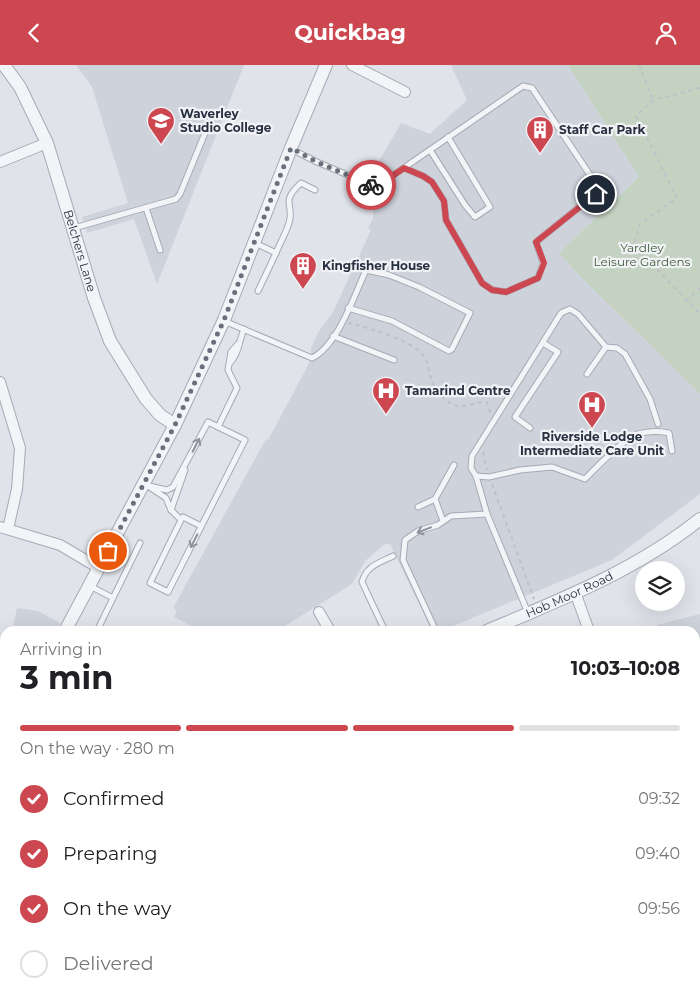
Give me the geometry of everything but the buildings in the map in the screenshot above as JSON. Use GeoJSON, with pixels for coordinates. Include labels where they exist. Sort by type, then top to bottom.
{"type":"FeatureCollection","features":[{"type":"Feature","properties":{"kind":"street","name":"Belchers Lane"},"geometry":{"type":"LineString","coordinates":[[4,65],[20,87],[48,143],[94,298],[110,341],[146,399],[160,415],[175,425]]}},
{"type":"Feature","properties":{"kind":"street"},"geometry":{"type":"LineString","coordinates":[[67,626],[99,567],[151,486],[175,425],[224,320],[291,148],[326,65]]}},
{"type":"Feature","properties":{"kind":"street"},"geometry":{"type":"LineString","coordinates":[[352,65],[406,92]]}},
{"type":"Feature","properties":{"kind":"street"},"geometry":{"type":"LineString","coordinates":[[0,162],[48,143]]}},
{"type":"Feature","properties":{"kind":"street"},"geometry":{"type":"LineString","coordinates":[[0,382],[20,448],[16,489],[4,528],[60,545],[99,567]]}},
{"type":"Feature","properties":{"kind":"street","name":"Hob Moor Road"},"geometry":{"type":"LineString","coordinates":[[499,626],[630,567],[679,537],[700,519]]}},
{"type":"Feature","properties":{"kind":"street"},"geometry":{"type":"LineString","coordinates":[[575,592],[587,626]]}},
{"type":"Feature","properties":{"kind":"street"},"geometry":{"type":"LineString","coordinates":[[318,612],[327,626]]}},
{"type":"Feature","properties":{"kind":"lane"},"geometry":{"type":"LineString","coordinates":[[291,148],[317,162],[376,187],[523,85],[532,88],[596,184],[596,194],[536,242],[544,263],[538,278],[506,292],[492,290],[482,283],[446,220],[444,201],[432,182],[404,168]]}},
{"type":"Feature","properties":{"kind":"lane"},"geometry":{"type":"LineString","coordinates":[[74,228],[176,199],[180,194],[212,116]]}},
{"type":"Feature","properties":{"kind":"lane"},"geometry":{"type":"LineString","coordinates":[[430,150],[465,205],[475,217],[490,207],[448,137]]}},
{"type":"Feature","properties":{"kind":"lane"},"geometry":{"type":"LineString","coordinates":[[258,291],[289,223],[288,203],[291,194],[301,183],[316,190]]}},
{"type":"Feature","properties":{"kind":"lane"},"geometry":{"type":"LineString","coordinates":[[146,208],[160,249]]}},
{"type":"Feature","properties":{"kind":"lane"},"geometry":{"type":"LineString","coordinates":[[255,243],[276,253]]}},
{"type":"Feature","properties":{"kind":"lane"},"geometry":{"type":"LineString","coordinates":[[224,320],[312,358],[319,354],[343,322],[348,308],[366,270],[389,275],[419,287],[470,313],[452,349],[449,351],[392,321],[348,308]]}},
{"type":"Feature","properties":{"kind":"lane"},"geometry":{"type":"LineString","coordinates":[[534,611],[487,514],[476,476],[471,468],[472,456],[561,313],[570,309],[578,314],[606,347],[625,353],[650,399],[658,424]]}},
{"type":"Feature","properties":{"kind":"lane"},"geometry":{"type":"LineString","coordinates":[[218,427],[237,388],[228,370],[231,352],[238,344],[244,329]]}},
{"type":"Feature","properties":{"kind":"lane"},"geometry":{"type":"LineString","coordinates":[[333,336],[394,360]]}},
{"type":"Feature","properties":{"kind":"lane"},"geometry":{"type":"LineString","coordinates":[[530,428],[515,417],[558,352],[543,343]]}},
{"type":"Feature","properties":{"kind":"lane"},"geometry":{"type":"LineString","coordinates":[[587,374],[606,347]]}},
{"type":"Feature","properties":{"kind":"lane"},"geometry":{"type":"LineString","coordinates":[[208,422],[245,440],[168,592],[150,583],[181,519],[171,510],[166,498],[151,486],[168,490],[173,487],[208,422]]}},
{"type":"Feature","properties":{"kind":"lane"},"geometry":{"type":"LineString","coordinates":[[476,476],[489,477],[520,470],[552,467],[585,479],[604,460],[637,434],[660,431],[669,433],[672,451]]}},
{"type":"Feature","properties":{"kind":"lane"},"geometry":{"type":"LineString","coordinates":[[171,510],[186,464]]}},
{"type":"Feature","properties":{"kind":"lane"},"geometry":{"type":"LineString","coordinates":[[418,507],[435,499],[454,465]]}},
{"type":"Feature","properties":{"kind":"lane"},"geometry":{"type":"LineString","coordinates":[[435,499],[443,521]]}},
{"type":"Feature","properties":{"kind":"lane"},"geometry":{"type":"LineString","coordinates":[[434,626],[403,560],[405,540],[418,531],[452,516],[487,514]]}},
{"type":"Feature","properties":{"kind":"lane"},"geometry":{"type":"LineString","coordinates":[[183,517],[201,526]]}},
{"type":"Feature","properties":{"kind":"lane"},"geometry":{"type":"LineString","coordinates":[[100,626],[140,543]]}},
{"type":"Feature","properties":{"kind":"lane"},"geometry":{"type":"LineString","coordinates":[[383,626],[362,583],[364,574],[370,568],[393,556]]}},
{"type":"Feature","properties":{"kind":"lane"},"geometry":{"type":"LineString","coordinates":[[89,585],[113,598]]}},
{"type":"Feature","properties":{"kind":"path"},"geometry":{"type":"LineString","coordinates":[[639,65],[653,101]]}},
{"type":"Feature","properties":{"kind":"path"},"geometry":{"type":"LineString","coordinates":[[700,88],[653,101],[636,116],[677,198],[640,224],[634,245],[700,314]]}},
{"type":"Feature","properties":{"kind":"path"},"geometry":{"type":"LineString","coordinates":[[686,301],[700,288]]}},
{"type":"Feature","properties":{"kind":"path"},"geometry":{"type":"LineString","coordinates":[[343,322],[379,332],[402,341],[421,353],[428,362],[436,391],[445,399],[459,406],[487,402],[493,421]]}},
{"type":"Feature","properties":{"kind":"path"},"geometry":{"type":"LineString","coordinates":[[485,446],[483,454],[489,477],[534,611]]}},
{"type":"Feature","properties":{"kind":"shaded area","name":"Waverley Studio College"},"geometry":{"type":"Polygon","coordinates":[[[76,65],[244,65],[157,284],[134,219],[87,233],[82,217],[128,203],[92,87],[76,65]]]}},
{"type":"Feature","properties":{"kind":"shaded area"},"geometry":{"type":"Polygon","coordinates":[[[451,65],[568,65],[639,177],[559,253],[700,394],[700,494],[612,560],[453,626],[430,626],[390,544],[385,544],[365,561],[352,584],[285,626],[191,626],[174,617],[177,610],[173,608],[312,358],[311,348],[319,331],[333,312],[371,230],[368,228],[373,218],[371,175],[401,123],[430,134],[467,100],[451,65]]]}},
{"type":"Feature","properties":{"kind":"shaded area"},"geometry":{"type":"Polygon","coordinates":[[[17,608],[38,611],[60,623],[58,626],[13,626],[17,608]]]}},
{"type":"Feature","properties":{"kind":"shaded area"},"geometry":{"type":"Polygon","coordinates":[[[700,614],[700,626],[657,625],[700,614]]]}},
{"type":"Feature","properties":{"kind":"green space","name":"Yardley Leisure Gardens"},"geometry":{"type":"Polygon","coordinates":[[[568,65],[700,65],[700,394],[559,253],[639,177],[568,65]]]}},
{"type":"Feature","properties":{"kind":"way so far"},"geometry":{"type":"LineString","coordinates":[[108,551],[175,425],[224,320],[291,148],[317,162],[371,185]]}},
{"type":"Feature","properties":{"kind":"place","name":"Waverley Studio College"},"geometry":{"type":"Point","coordinates":[161,145]}},
{"type":"Feature","properties":{"kind":"place","name":"Staff Car Park"},"geometry":{"type":"Point","coordinates":[540,154]}},
{"type":"Feature","properties":{"kind":"place","name":"Kingfisher House"},"geometry":{"type":"Point","coordinates":[303,290]}},
{"type":"Feature","properties":{"kind":"place","name":"Tamarind Centre"},"geometry":{"type":"Point","coordinates":[386,415]}},
{"type":"Feature","properties":{"kind":"place","name":"Riverside Lodge Intermediate Care Unit"},"geometry":{"type":"Point","coordinates":[592,429]}},
{"type":"Feature","properties":{"kind":"route"},"geometry":{"type":"LineString","coordinates":[[371,185],[376,187],[404,168],[432,182],[444,201],[446,220],[482,283],[492,290],[506,292],[538,278],[544,263],[536,242],[596,194]]}}]}
